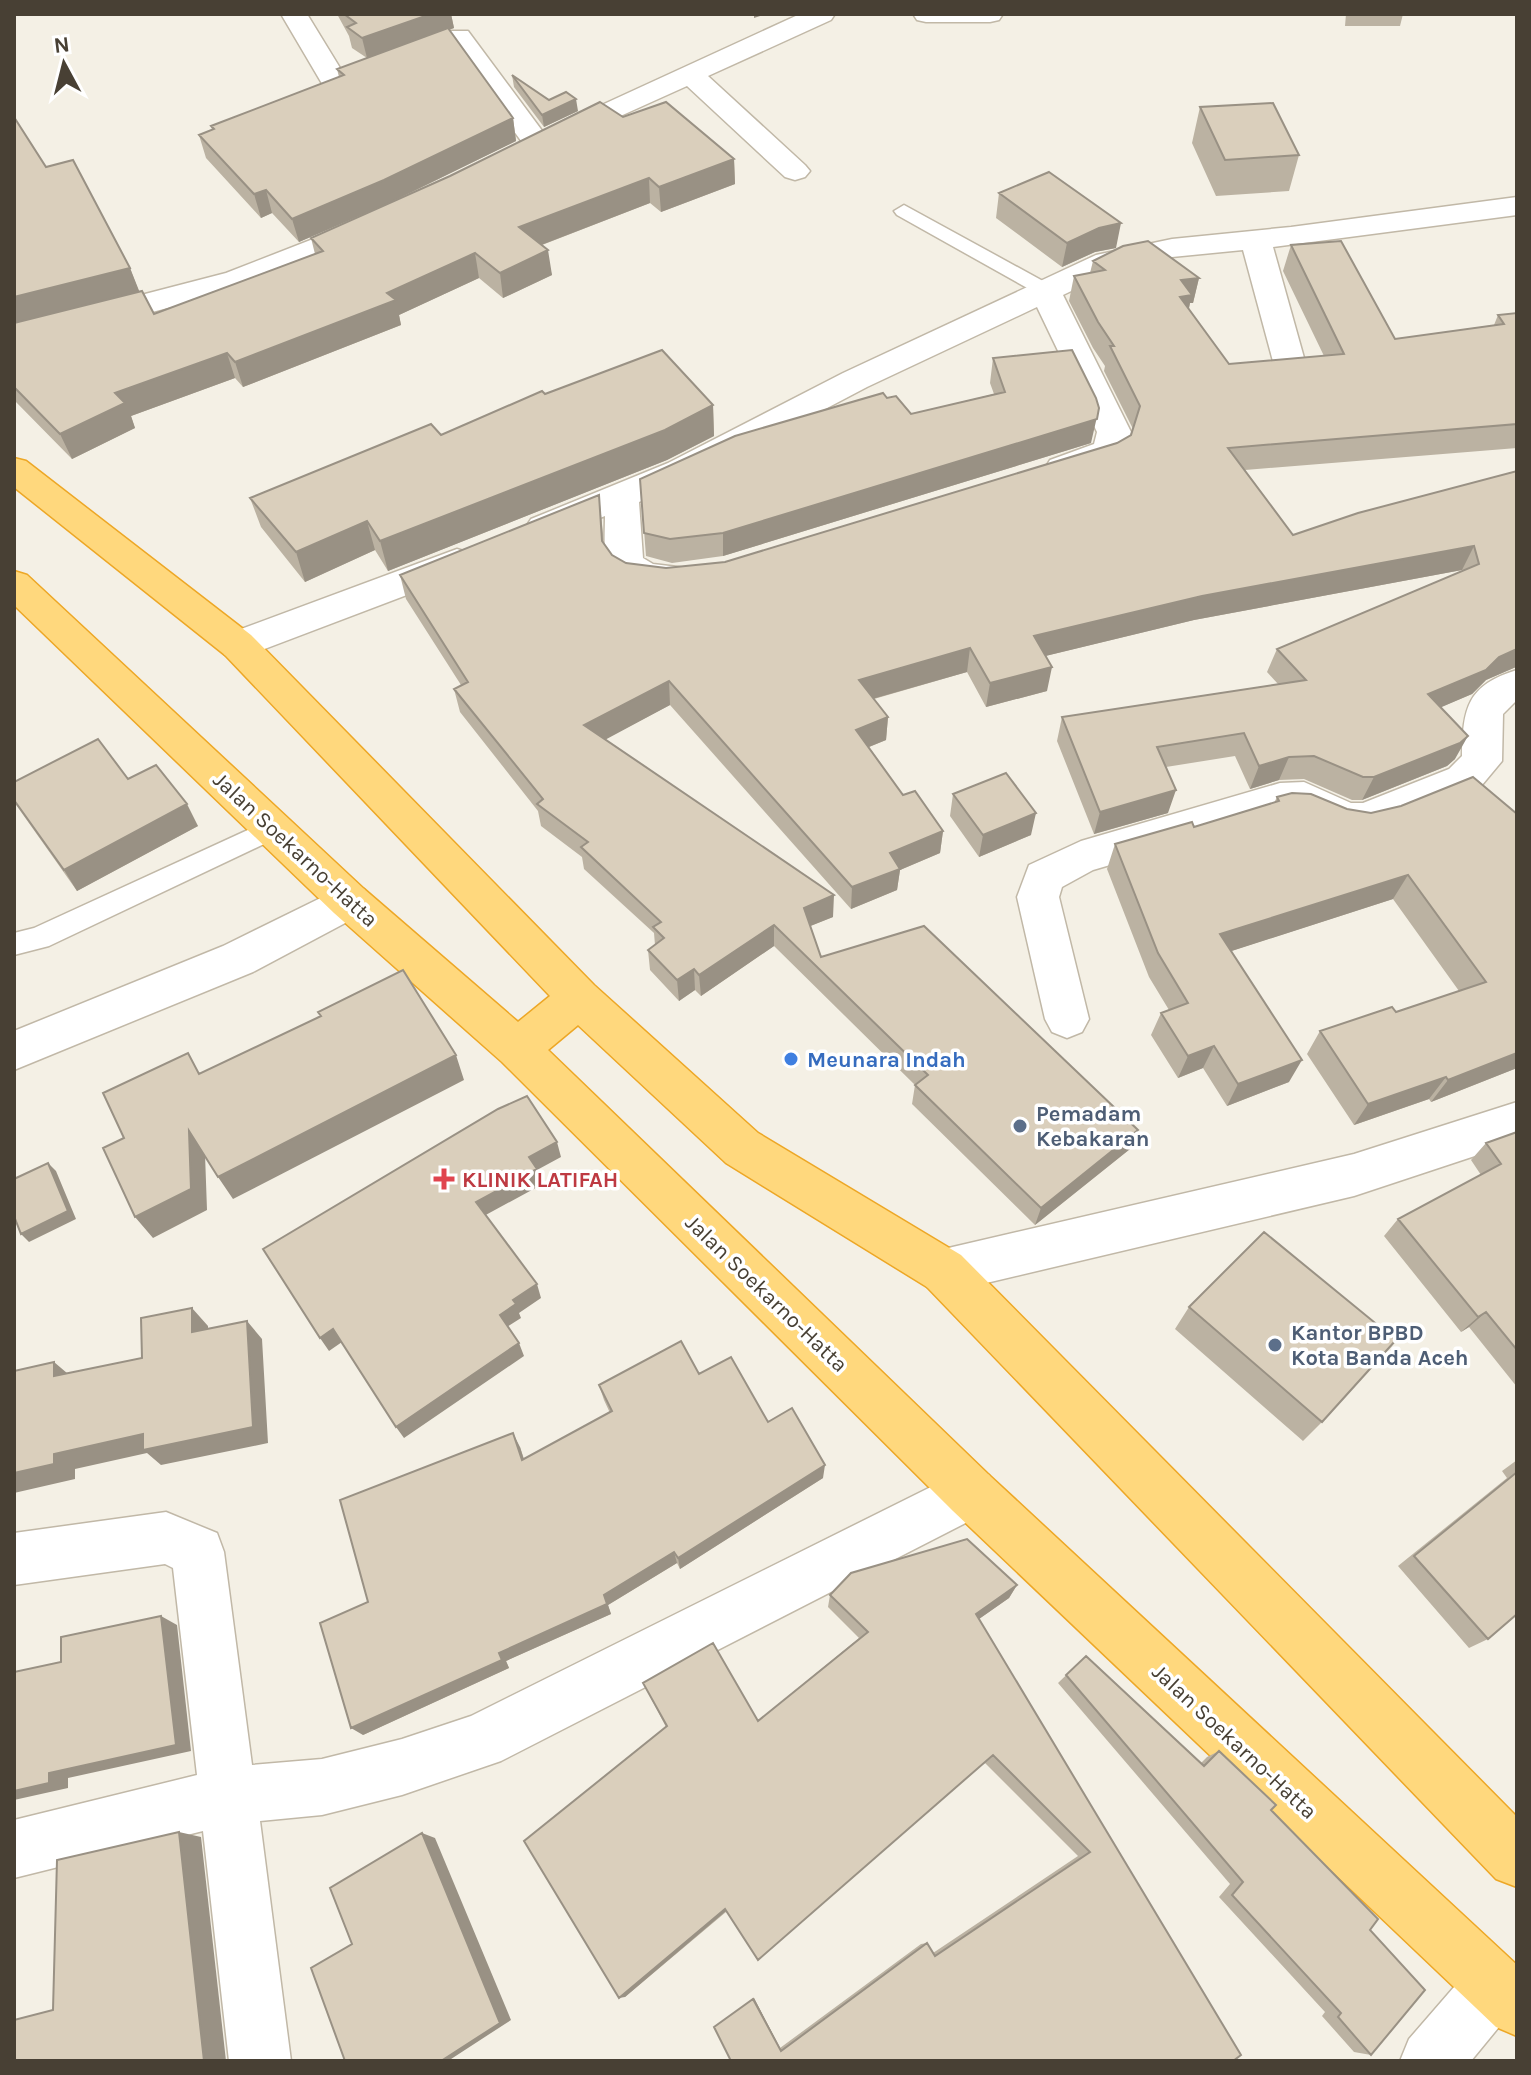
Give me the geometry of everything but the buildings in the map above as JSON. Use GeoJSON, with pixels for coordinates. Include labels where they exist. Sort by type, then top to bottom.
{"type":"FeatureCollection","features":[{"type":"Feature","properties":{"kind":"highway"},"geometry":{"type":"LineString","coordinates":[[14,469],[238,645],[579,998],[742,1148],[944,1271],[1517,1858]]}},
{"type":"Feature","properties":{"kind":"highway","name":"Jalan Soekarno-Hatta"},"geometry":{"type":"LineString","coordinates":[[14,584],[349,901],[518,1049],[971,1493],[1506,1995]]}},
{"type":"Feature","properties":{"kind":"highway"},"geometry":{"type":"LineString","coordinates":[[518,1049],[579,998]]}},
{"type":"Feature","properties":{"kind":"street"},"geometry":{"type":"LineString","coordinates":[[294,14],[334,81]]}},
{"type":"Feature","properties":{"kind":"street"},"geometry":{"type":"LineString","coordinates":[[440,14],[537,143]]}},
{"type":"Feature","properties":{"kind":"street"},"geometry":{"type":"LineString","coordinates":[[509,156],[822,14]]}},
{"type":"Feature","properties":{"kind":"street"},"geometry":{"type":"LineString","coordinates":[[926,14],[990,14]]}},
{"type":"Feature","properties":{"kind":"street"},"geometry":{"type":"LineString","coordinates":[[307,92],[458,37]]}},
{"type":"Feature","properties":{"kind":"street"},"geometry":{"type":"LineString","coordinates":[[689,73],[795,171]]}},
{"type":"Feature","properties":{"kind":"street"},"geometry":{"type":"LineString","coordinates":[[238,645],[503,544],[680,471],[855,380],[1107,262],[1172,248],[1517,206]]}},
{"type":"Feature","properties":{"kind":"street"},"geometry":{"type":"LineString","coordinates":[[14,338],[237,280],[385,218]]}},
{"type":"Feature","properties":{"kind":"street"},"geometry":{"type":"LineString","coordinates":[[1256,240],[1290,365]]}},
{"type":"Feature","properties":{"kind":"street"},"geometry":{"type":"LineString","coordinates":[[1039,475],[1110,451],[1114,432],[1045,290]]}},
{"type":"Feature","properties":{"kind":"street"},"geometry":{"type":"LineString","coordinates":[[621,497],[625,564],[637,573],[665,579],[710,573]]}},
{"type":"Feature","properties":{"kind":"street"},"geometry":{"type":"LineString","coordinates":[[1067,1019],[1038,897],[1044,877],[1057,867],[1081,857],[1280,799],[1304,798],[1346,819],[1366,819],[1463,780],[1482,761],[1484,710],[1492,696],[1517,684]]}},
{"type":"Feature","properties":{"kind":"street"},"geometry":{"type":"LineString","coordinates":[[1463,780],[1495,807]]}},
{"type":"Feature","properties":{"kind":"street"},"geometry":{"type":"LineString","coordinates":[[14,1051],[238,959],[349,901]]}},
{"type":"Feature","properties":{"kind":"street"},"geometry":{"type":"LineString","coordinates":[[944,1271],[1354,1175],[1517,1122]]}},
{"type":"Feature","properties":{"kind":"street"},"geometry":{"type":"LineString","coordinates":[[14,1849],[229,1796],[322,1787],[402,1767],[481,1741],[971,1493]]}},
{"type":"Feature","properties":{"kind":"street"},"geometry":{"type":"LineString","coordinates":[[14,1559],[166,1538],[198,1552],[260,2061]]}},
{"type":"Feature","properties":{"kind":"street"},"geometry":{"type":"LineString","coordinates":[[1431,2061],[1506,1995]]}},
{"type":"Feature","properties":{"kind":"lane"},"geometry":{"type":"LineString","coordinates":[[904,211],[1045,290]]}},
{"type":"Feature","properties":{"kind":"lane"},"geometry":{"type":"LineString","coordinates":[[14,944],[39,938],[274,828]]}},
{"type":"Feature","properties":{"kind":"place","name":"Meunara Indah"},"geometry":{"type":"Point","coordinates":[791,1059]}},
{"type":"Feature","properties":{"kind":"place","name":"Pemadam Kebakaran"},"geometry":{"type":"Point","coordinates":[1020,1126]}},
{"type":"Feature","properties":{"kind":"place","name":"KLINIK LATIFAH"},"geometry":{"type":"Point","coordinates":[444,1179]}},
{"type":"Feature","properties":{"kind":"place","name":"Kantor BPBD Kota Banda Aceh"},"geometry":{"type":"Point","coordinates":[1275,1345]}}]}
